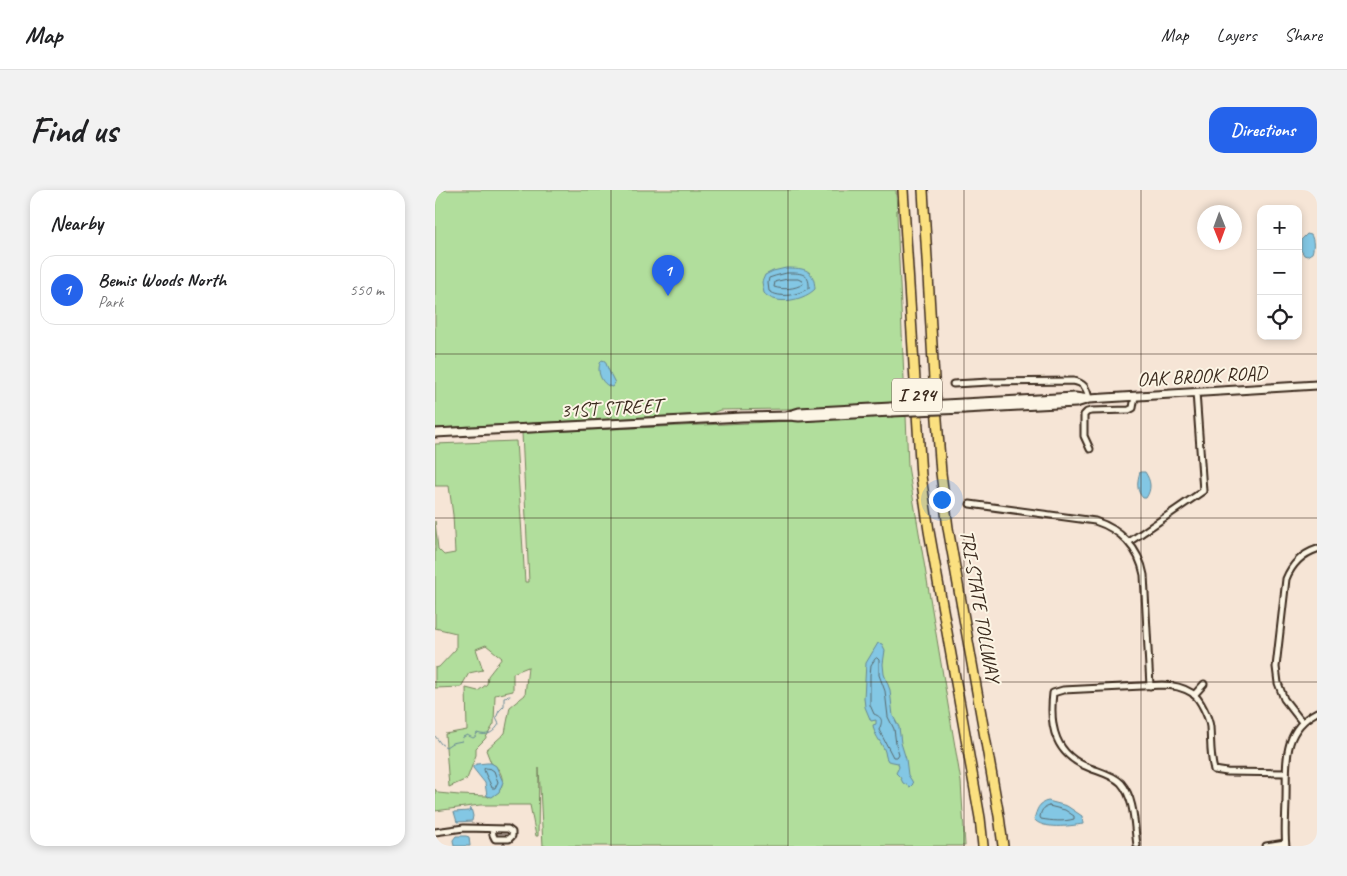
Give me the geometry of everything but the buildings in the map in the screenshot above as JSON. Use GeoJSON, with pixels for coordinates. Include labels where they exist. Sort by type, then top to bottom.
{"type":"FeatureCollection","features":[{"type":"Feature","properties":{"kind":"highway","name":"TRI-STATE TOLLWAY"},"geometry":{"type":"LineString","coordinates":[[903,190],[921,476],[980,818],[983,846]]}},
{"type":"Feature","properties":{"kind":"highway","name":"TRI-STATE TOLLWAY"},"geometry":{"type":"LineString","coordinates":[[923,190],[936,417],[943,492],[998,806],[1003,846]]}},
{"type":"Feature","properties":{"kind":"highway"},"geometry":{"type":"LineString","coordinates":[[972,777],[977,846]]}},
{"type":"Feature","properties":{"kind":"main road","name":"OAK BROOK ROAD"},"geometry":{"type":"LineString","coordinates":[[964,406],[1076,403],[1089,399],[1317,385]]}},
{"type":"Feature","properties":{"kind":"main road","name":"31ST STREET"},"geometry":{"type":"LineString","coordinates":[[435,433],[799,417],[964,406]]}},
{"type":"Feature","properties":{"kind":"street"},"geometry":{"type":"LineString","coordinates":[[953,384],[1073,381],[1085,386],[1089,399]]}},
{"type":"Feature","properties":{"kind":"street"},"geometry":{"type":"LineString","coordinates":[[1129,542],[1203,491],[1196,392]]}},
{"type":"Feature","properties":{"kind":"street"},"geometry":{"type":"LineString","coordinates":[[1090,449],[1084,436],[1084,415],[1091,411],[1129,410],[1133,408],[1135,396]]}},
{"type":"Feature","properties":{"kind":"street"},"geometry":{"type":"LineString","coordinates":[[970,504],[1095,521],[1113,529],[1129,542],[1139,558],[1144,574],[1150,686]]}},
{"type":"Feature","properties":{"kind":"street"},"geometry":{"type":"LineString","coordinates":[[1302,722],[1281,692],[1276,667],[1286,579],[1298,560],[1306,554],[1317,550]]}},
{"type":"Feature","properties":{"kind":"street"},"geometry":{"type":"LineString","coordinates":[[1194,695],[1204,684]]}},
{"type":"Feature","properties":{"kind":"street"},"geometry":{"type":"LineString","coordinates":[[1143,846],[1137,846],[1131,804],[1125,789],[1112,777],[1082,765],[1068,756],[1060,746],[1053,728],[1053,693],[1063,690],[1172,686],[1193,693],[1204,709],[1209,721],[1211,757],[1214,770],[1286,773]]}},
{"type":"Feature","properties":{"kind":"street"},"geometry":{"type":"LineString","coordinates":[[1266,846],[1286,845],[1286,773],[1289,747],[1294,733],[1302,722],[1317,712]]}},
{"type":"Feature","properties":{"kind":"street"},"geometry":{"type":"LineString","coordinates":[[435,832],[464,828],[492,829]]}},
{"type":"Feature","properties":{"kind":"green space"},"geometry":{"type":"Polygon","coordinates":[[[435,190],[896,190],[905,403],[720,410],[709,414],[435,428],[435,190]]]}},
{"type":"Feature","properties":{"kind":"green space"},"geometry":{"type":"Polygon","coordinates":[[[906,416],[908,466],[961,782],[965,846],[543,846],[539,768],[538,836],[536,836],[530,805],[480,805],[435,811],[435,789],[438,793],[488,797],[499,792],[502,776],[500,771],[491,763],[486,750],[505,733],[510,707],[525,695],[528,667],[513,673],[513,691],[495,695],[494,724],[485,739],[476,748],[476,755],[467,779],[449,787],[445,734],[467,730],[466,688],[478,691],[487,684],[488,676],[502,658],[486,645],[476,649],[483,670],[469,673],[461,687],[435,688],[435,668],[439,667],[456,649],[456,633],[435,628],[435,521],[438,549],[444,555],[455,553],[449,486],[435,486],[435,444],[516,441],[525,582],[529,582],[522,433],[906,416]]]}},
{"type":"Feature","properties":{"kind":"water"},"geometry":{"type":"Polygon","coordinates":[[[1307,234],[1311,235],[1313,239],[1312,253],[1307,256],[1302,252],[1302,239],[1307,234]]]}},
{"type":"Feature","properties":{"kind":"water"},"geometry":{"type":"Polygon","coordinates":[[[786,268],[798,268],[807,271],[813,277],[815,289],[811,293],[794,300],[782,301],[768,297],[764,293],[762,282],[765,275],[786,268]]]}},
{"type":"Feature","properties":{"kind":"water"},"geometry":{"type":"Polygon","coordinates":[[[602,360],[605,361],[615,383],[612,387],[608,386],[600,376],[599,368],[602,360]]]}},
{"type":"Feature","properties":{"kind":"water"},"geometry":{"type":"Polygon","coordinates":[[[1140,472],[1145,472],[1150,482],[1146,498],[1143,498],[1138,489],[1140,472]]]}},
{"type":"Feature","properties":{"kind":"water"},"geometry":{"type":"Polygon","coordinates":[[[878,643],[882,644],[885,650],[884,674],[890,690],[893,716],[899,727],[908,775],[913,784],[910,787],[903,783],[896,773],[899,767],[898,763],[887,760],[874,729],[873,725],[876,724],[876,720],[871,721],[865,707],[866,663],[878,643]]]}},
{"type":"Feature","properties":{"kind":"water"},"geometry":{"type":"Polygon","coordinates":[[[491,763],[496,766],[503,782],[499,792],[492,797],[487,796],[485,783],[473,768],[477,764],[491,763]]]}},
{"type":"Feature","properties":{"kind":"water"},"geometry":{"type":"Polygon","coordinates":[[[1048,801],[1067,806],[1082,816],[1083,824],[1050,826],[1038,822],[1034,819],[1037,810],[1042,803],[1048,801]]]}},
{"type":"Feature","properties":{"kind":"water"},"geometry":{"type":"Polygon","coordinates":[[[471,808],[472,821],[457,822],[454,812],[469,811],[471,808]]]}},
{"type":"Feature","properties":{"kind":"water"},"geometry":{"type":"Polygon","coordinates":[[[456,836],[469,837],[470,846],[454,846],[453,840],[456,836]]]}},
{"type":"Feature","properties":{"kind":"waterway"},"geometry":{"type":"LineString","coordinates":[[435,736],[446,747],[452,743],[462,741],[463,737],[467,735],[474,738],[477,733],[490,733],[499,724],[496,718],[504,706],[504,697],[510,696]]}},
{"type":"Feature","properties":{"kind":"place","name":"Bemis Woods North"},"geometry":{"type":"Point","coordinates":[668,296]}}]}
